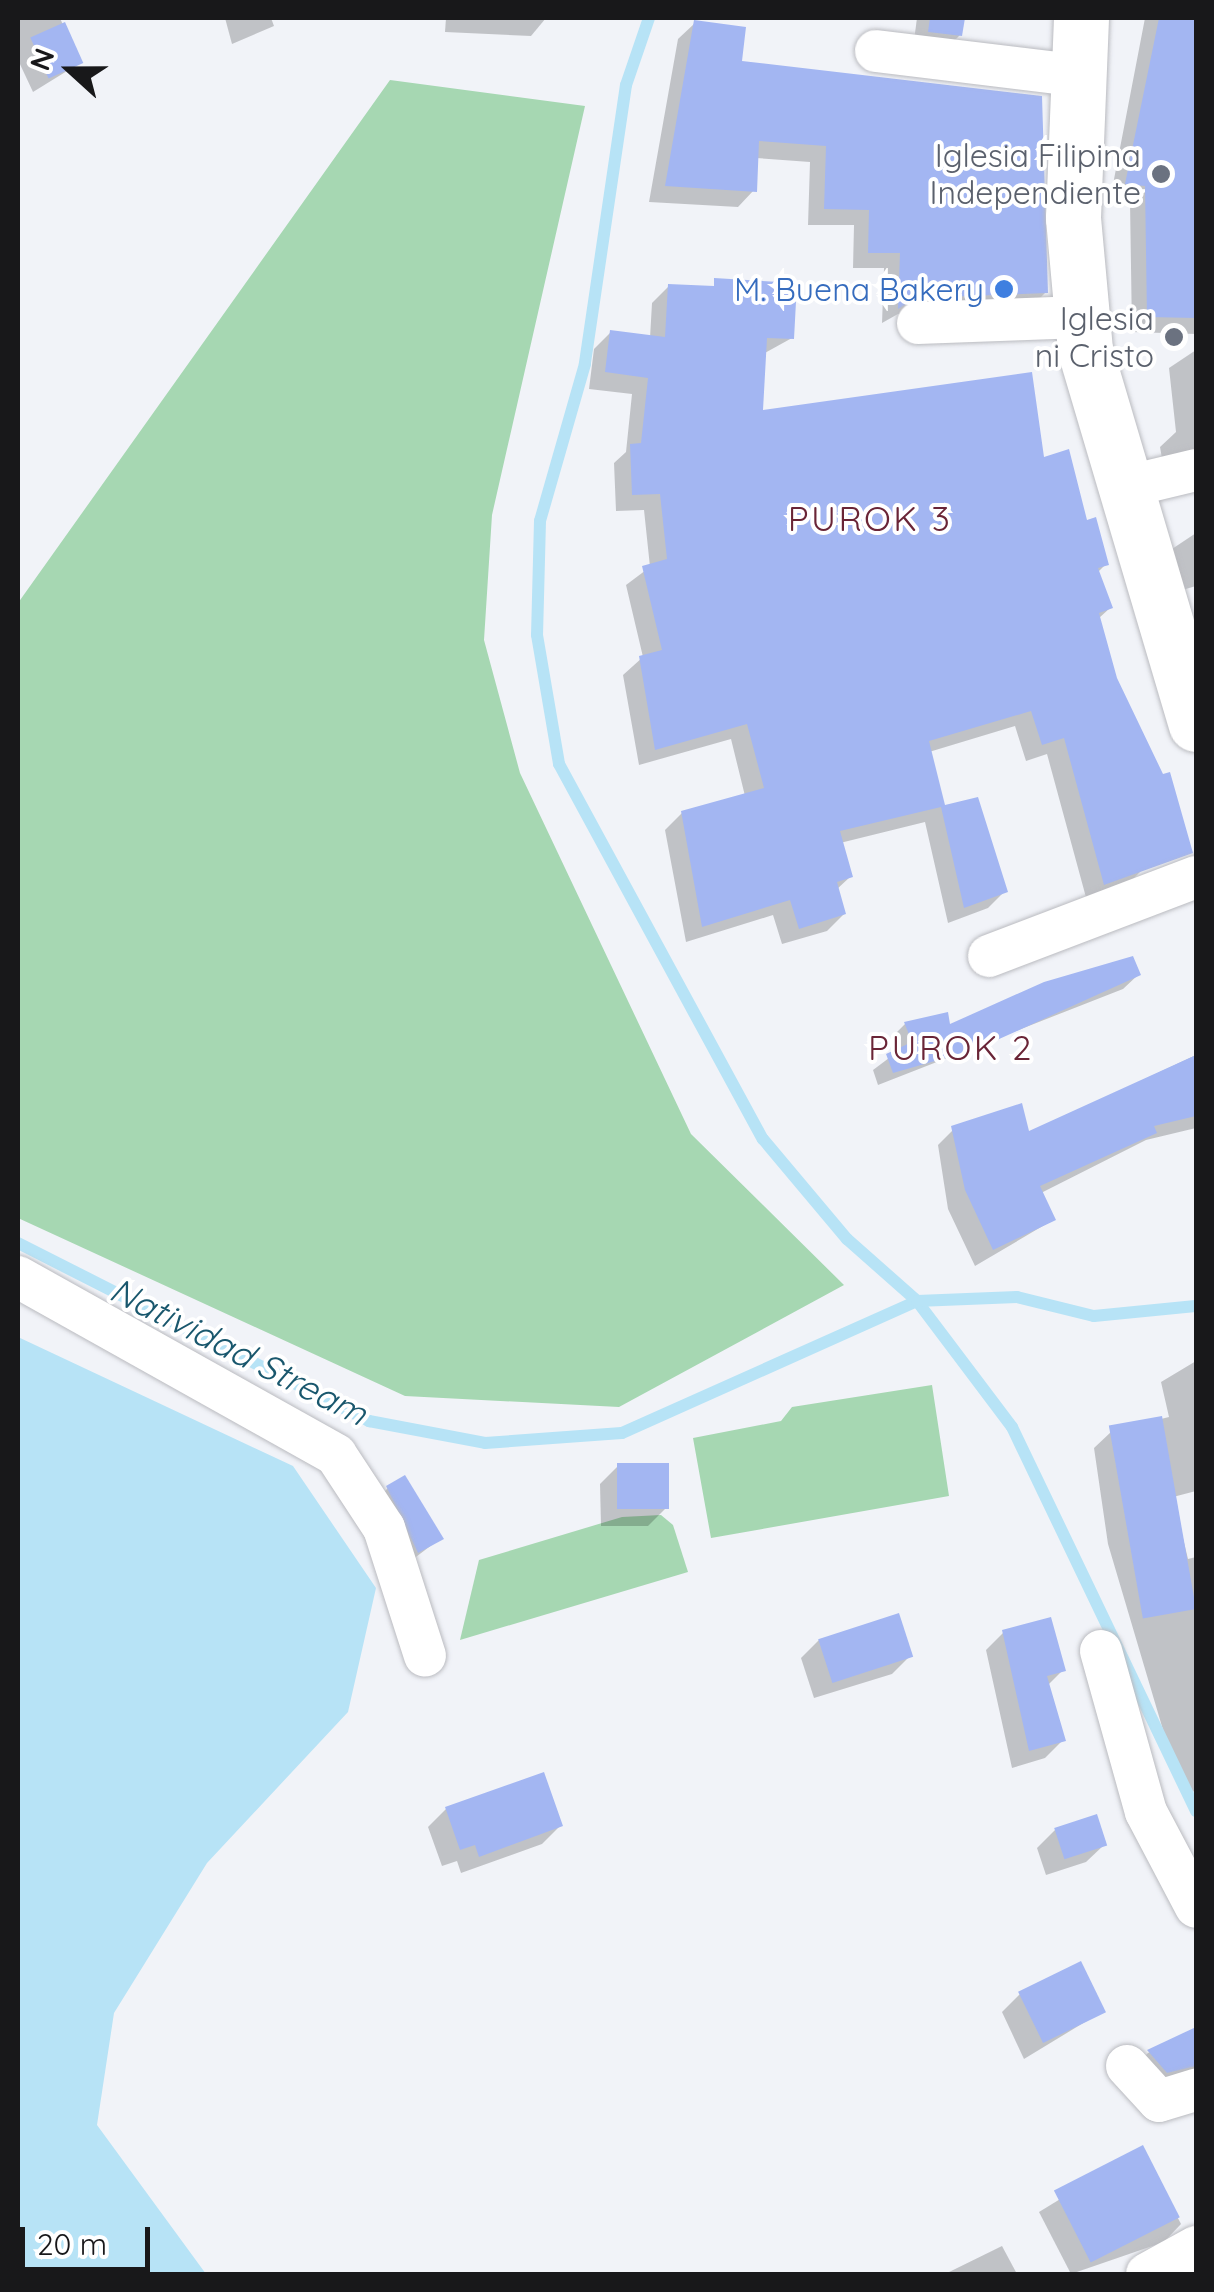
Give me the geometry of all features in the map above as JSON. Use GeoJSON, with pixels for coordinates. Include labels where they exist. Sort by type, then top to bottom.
{"type":"FeatureCollection","features":[{"type":"Feature","properties":{"kind":"main road"},"geometry":{"type":"LineString","coordinates":[[1080,18],[1075,74],[1081,318],[1120,488],[1196,724]]}},
{"type":"Feature","properties":{"kind":"street"},"geometry":{"type":"LineString","coordinates":[[876,51],[1075,74]]}},
{"type":"Feature","properties":{"kind":"street"},"geometry":{"type":"LineString","coordinates":[[918,323],[1081,318]]}},
{"type":"Feature","properties":{"kind":"street"},"geometry":{"type":"LineString","coordinates":[[1120,488],[1196,470]]}},
{"type":"Feature","properties":{"kind":"street"},"geometry":{"type":"LineString","coordinates":[[989,956],[1196,877]]}},
{"type":"Feature","properties":{"kind":"street"},"geometry":{"type":"LineString","coordinates":[[18,1277],[336,1455],[384,1528],[425,1656]]}},
{"type":"Feature","properties":{"kind":"street"},"geometry":{"type":"LineString","coordinates":[[1101,1652],[1146,1812],[1196,1907]]}},
{"type":"Feature","properties":{"kind":"street"},"geometry":{"type":"LineString","coordinates":[[1127,2066],[1159,2102],[1196,2090]]}},
{"type":"Feature","properties":{"kind":"street"},"geometry":{"type":"LineString","coordinates":[[1147,2274],[1196,2247]]}},
{"type":"Feature","properties":{"kind":"green space"},"geometry":{"type":"Polygon","coordinates":[[[390,80],[585,106],[492,515],[484,640],[520,773],[691,1134],[844,1285],[619,1407],[405,1396],[18,1218],[18,603],[390,80]]]}},
{"type":"Feature","properties":{"kind":"green space"},"geometry":{"type":"Polygon","coordinates":[[[932,1385],[949,1496],[711,1538],[693,1438],[781,1421],[792,1407],[932,1385]]]}},
{"type":"Feature","properties":{"kind":"green space"},"geometry":{"type":"Polygon","coordinates":[[[661,1515],[673,1525],[688,1572],[460,1640],[479,1560],[622,1517],[661,1515]]]}},
{"type":"Feature","properties":{"kind":"water"},"geometry":{"type":"Polygon","coordinates":[[[18,1337],[293,1466],[376,1588],[348,1712],[207,1863],[114,2013],[97,2125],[206,2274],[18,2274],[18,1337]]]}},
{"type":"Feature","properties":{"kind":"building"},"geometry":{"type":"Polygon","coordinates":[[[930,18],[965,18],[962,36],[928,32],[930,18]]]}},
{"type":"Feature","properties":{"kind":"building"},"geometry":{"type":"Polygon","coordinates":[[[1159,18],[1196,18],[1196,318],[1147,317],[1145,186],[1125,184],[1159,18]]]}},
{"type":"Feature","properties":{"kind":"building"},"geometry":{"type":"Polygon","coordinates":[[[694,20],[746,27],[742,61],[1042,96],[1048,293],[917,298],[898,309],[900,253],[868,253],[869,210],[824,209],[826,146],[759,141],[757,192],[665,186],[694,20]]]}},
{"type":"Feature","properties":{"kind":"building"},"geometry":{"type":"Polygon","coordinates":[[[65,22],[83,63],[49,79],[30,37],[65,22]]]}},
{"type":"Feature","properties":{"kind":"building"},"geometry":{"type":"Polygon","coordinates":[[[714,278],[797,283],[794,339],[767,338],[763,410],[1032,372],[1044,457],[1069,449],[1087,520],[1096,517],[1109,565],[1098,568],[1113,608],[1099,613],[1117,678],[1163,774],[1170,772],[1193,853],[1104,885],[1064,738],[1042,745],[1031,711],[929,741],[945,805],[978,797],[1008,892],[964,908],[941,807],[840,831],[853,877],[837,882],[846,914],[799,929],[790,900],[702,927],[681,811],[764,788],[747,724],[655,750],[639,656],[662,650],[642,566],[667,559],[660,494],[632,495],[630,444],[641,443],[648,378],[605,372],[610,330],[665,337],[668,284],[714,286],[714,278]]]}},
{"type":"Feature","properties":{"kind":"building"},"geometry":{"type":"Polygon","coordinates":[[[1133,956],[1141,975],[977,1049],[893,1073],[886,1054],[912,1042],[904,1022],[948,1012],[950,1024],[1044,982],[1133,956]]]}},
{"type":"Feature","properties":{"kind":"building"},"geometry":{"type":"Polygon","coordinates":[[[1196,1055],[1196,1116],[1154,1126],[1157,1133],[1040,1186],[1056,1220],[993,1250],[965,1190],[951,1126],[1022,1103],[1029,1131],[1196,1055]]]}},
{"type":"Feature","properties":{"kind":"building"},"geometry":{"type":"Polygon","coordinates":[[[1162,1416],[1196,1609],[1143,1618],[1109,1425],[1162,1416]]]}},
{"type":"Feature","properties":{"kind":"building"},"geometry":{"type":"Polygon","coordinates":[[[617,1463],[669,1463],[669,1509],[617,1509],[617,1463]]]}},
{"type":"Feature","properties":{"kind":"building"},"geometry":{"type":"Polygon","coordinates":[[[405,1475],[444,1539],[418,1553],[386,1486],[405,1475]]]}},
{"type":"Feature","properties":{"kind":"building"},"geometry":{"type":"Polygon","coordinates":[[[899,1613],[913,1657],[832,1683],[818,1639],[899,1613]]]}},
{"type":"Feature","properties":{"kind":"building"},"geometry":{"type":"Polygon","coordinates":[[[1051,1617],[1066,1671],[1047,1676],[1066,1741],[1029,1751],[1002,1630],[1051,1617]]]}},
{"type":"Feature","properties":{"kind":"building"},"geometry":{"type":"Polygon","coordinates":[[[544,1772],[563,1826],[479,1857],[475,1845],[460,1850],[445,1807],[544,1772]]]}},
{"type":"Feature","properties":{"kind":"building"},"geometry":{"type":"Polygon","coordinates":[[[1097,1814],[1107,1845],[1064,1859],[1054,1828],[1097,1814]]]}},
{"type":"Feature","properties":{"kind":"building"},"geometry":{"type":"Polygon","coordinates":[[[1081,1961],[1106,2012],[1043,2043],[1018,1992],[1081,1961]]]}},
{"type":"Feature","properties":{"kind":"building"},"geometry":{"type":"Polygon","coordinates":[[[1196,2027],[1196,2066],[1167,2073],[1147,2050],[1196,2027]]]}},
{"type":"Feature","properties":{"kind":"building"},"geometry":{"type":"Polygon","coordinates":[[[1143,2145],[1180,2217],[1091,2263],[1054,2190],[1143,2145]]]}},
{"type":"Feature","properties":{"kind":"waterway"},"geometry":{"type":"LineString","coordinates":[[649,18],[626,85],[585,364],[540,521],[537,635],[559,764],[763,1139],[847,1239],[917,1301],[1012,1427],[1196,1811]]}},
{"type":"Feature","properties":{"kind":"waterway","name":"Natividad Stream"},"geometry":{"type":"LineString","coordinates":[[18,1243],[369,1421],[485,1443],[622,1433],[917,1301],[1017,1297],[1094,1316],[1196,1306]]}},
{"type":"Feature","properties":{"kind":"place","name":"Iglesia Filipina Independiente"},"geometry":{"type":"Point","coordinates":[1161,174]}},
{"type":"Feature","properties":{"kind":"place","name":"M. Buena Bakery"},"geometry":{"type":"Point","coordinates":[1004,289]}},
{"type":"Feature","properties":{"kind":"place","name":"Iglesia ni Cristo"},"geometry":{"type":"Point","coordinates":[1174,337]}},
{"type":"Feature","properties":{"kind":"district","name":"PUROK 3"},"geometry":{"type":"Point","coordinates":[870,518]}},
{"type":"Feature","properties":{"kind":"district","name":"PUROK 2"},"geometry":{"type":"Point","coordinates":[951,1047]}}]}
